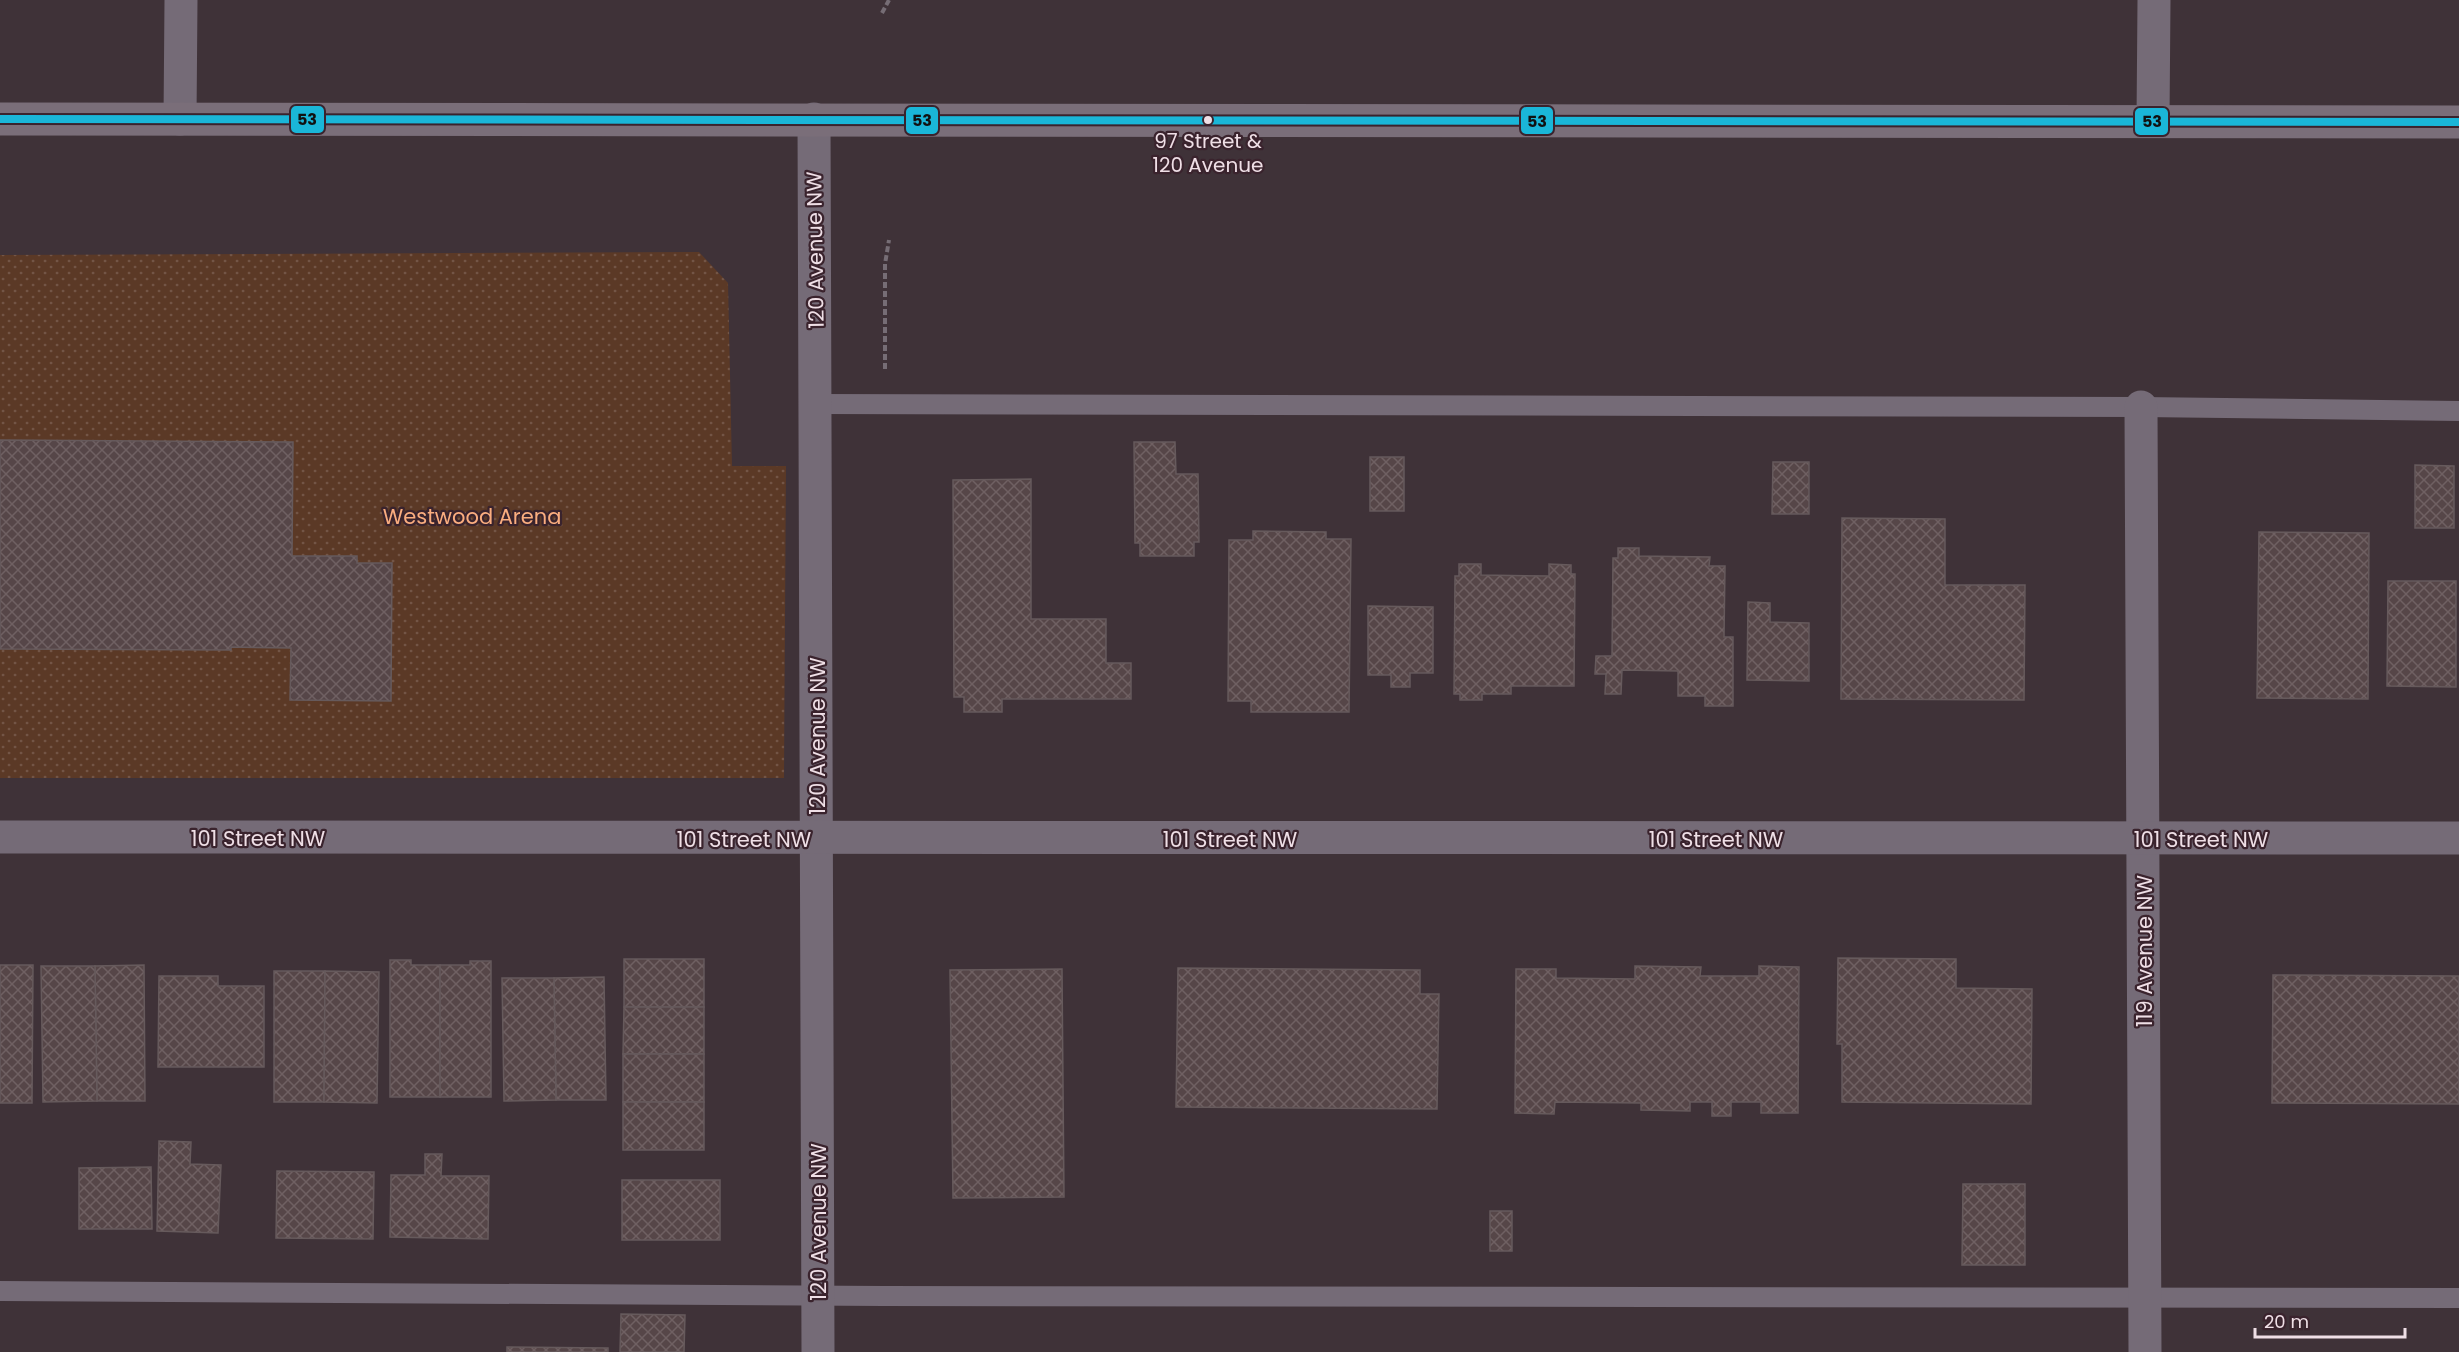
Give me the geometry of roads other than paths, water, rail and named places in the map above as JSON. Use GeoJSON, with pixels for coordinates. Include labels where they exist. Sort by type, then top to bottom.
{"type":"FeatureCollection","features":[{"type":"Feature","properties":{"kind":"main road"},"geometry":{"type":"LineString","coordinates":[[0,119],[2459,122]]}},
{"type":"Feature","properties":{"kind":"street"},"geometry":{"type":"LineString","coordinates":[[180,119],[181,0]]}},
{"type":"Feature","properties":{"kind":"street"},"geometry":{"type":"LineString","coordinates":[[2152,122],[2154,0]]}},
{"type":"Feature","properties":{"kind":"street","name":"120 Avenue NW"},"geometry":{"type":"LineString","coordinates":[[814,119],[818,1352]]}},
{"type":"Feature","properties":{"kind":"street","name":"119 Avenue NW"},"geometry":{"type":"LineString","coordinates":[[2141,407],[2145,1352]]}},
{"type":"Feature","properties":{"kind":"street","name":"101 Street NW"},"geometry":{"type":"LineString","coordinates":[[0,837],[2459,838]]}},
{"type":"Feature","properties":{"kind":"lane"},"geometry":{"type":"LineString","coordinates":[[816,404],[2141,407],[2459,411]]}},
{"type":"Feature","properties":{"kind":"lane"},"geometry":{"type":"LineString","coordinates":[[0,1291],[2459,1299]]}},
{"type":"Feature","properties":{"kind":"place","name":"97 Street & 120 Avenue"},"geometry":{"type":"Point","coordinates":[1208,120]}},
{"type":"Feature","properties":{"kind":"park label","name":"Westwood Arena"},"geometry":{"type":"Point","coordinates":[472,516]}}]}
